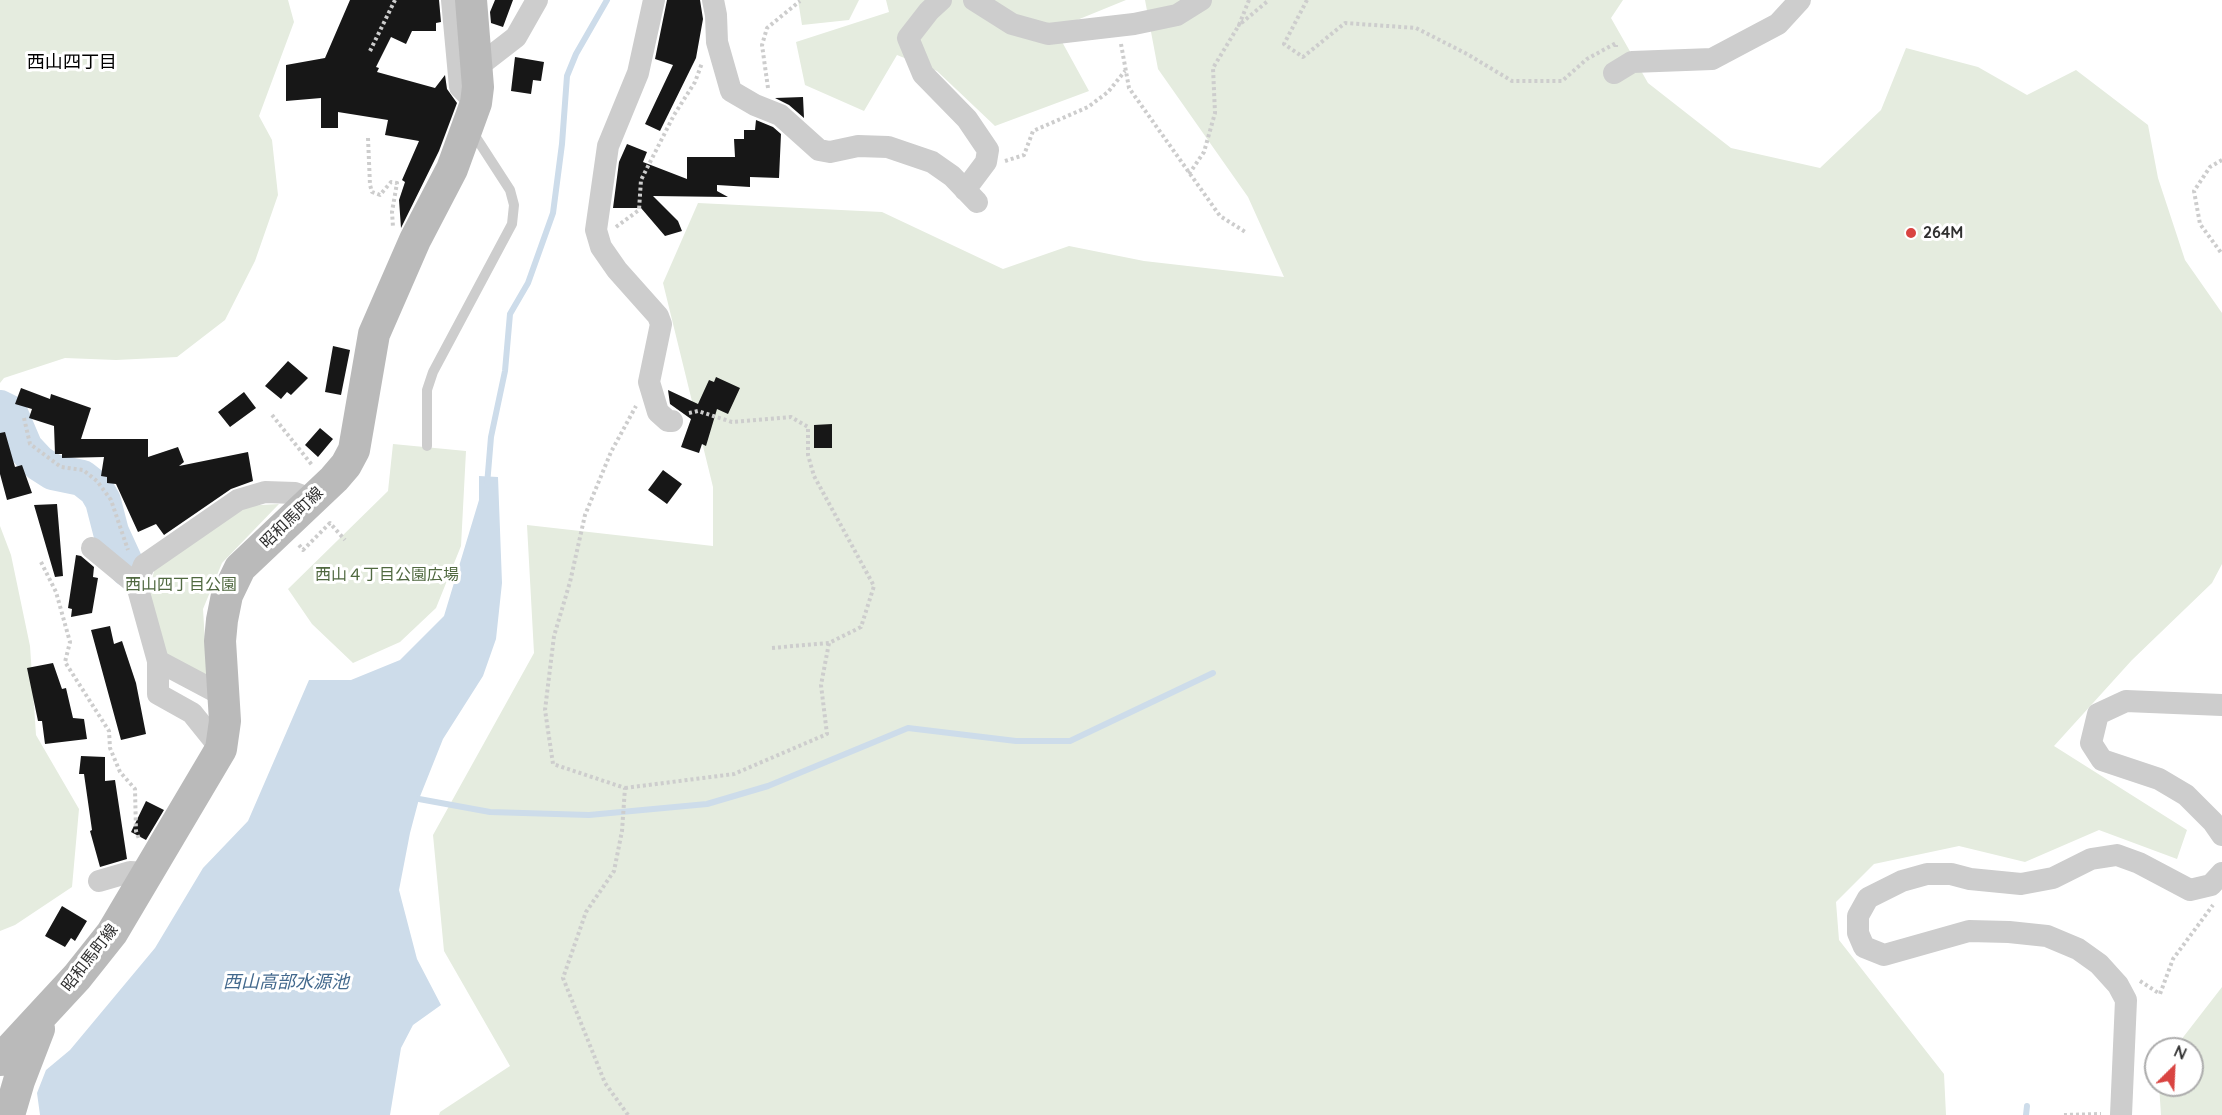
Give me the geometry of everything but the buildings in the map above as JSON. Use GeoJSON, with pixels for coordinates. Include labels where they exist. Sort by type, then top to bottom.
{"type":"FeatureCollection","features":[{"type":"Feature","properties":{"kind":"main road","name":"昭和馬町線"},"geometry":{"type":"LineString","coordinates":[[0,1060],[50,1007],[112,933],[221,749],[225,734],[220,641],[227,595],[240,568],[303,496],[346,465],[354,450],[374,333],[415,240],[452,169],[471,117],[476,68],[471,0]]}},
{"type":"Feature","properties":{"kind":"main road","name":"昭和馬町線"},"geometry":{"type":"LineString","coordinates":[[9,1115],[30,1050],[50,1007]]}},
{"type":"Feature","properties":{"kind":"street"},"geometry":{"type":"LineString","coordinates":[[452,0],[460,87],[471,117]]}},
{"type":"Feature","properties":{"kind":"street"},"geometry":{"type":"LineString","coordinates":[[476,68],[516,37],[537,0]]}},
{"type":"Feature","properties":{"kind":"street"},"geometry":{"type":"LineString","coordinates":[[654,0],[638,73],[605,157],[597,215],[599,240],[617,270],[658,316],[661,324],[649,382],[658,412],[668,421],[672,421]]}},
{"type":"Feature","properties":{"kind":"street"},"geometry":{"type":"LineString","coordinates":[[716,5],[717,42],[731,91],[796,127],[819,150],[830,152],[858,146],[888,147],[910,153],[939,167],[971,196],[986,162],[988,150],[968,118],[922,74],[908,38],[929,11],[941,0]]}},
{"type":"Feature","properties":{"kind":"street"},"geometry":{"type":"LineString","coordinates":[[974,0],[1012,24],[1048,34],[1118,26],[1177,15],[1202,0]]}},
{"type":"Feature","properties":{"kind":"street"},"geometry":{"type":"LineString","coordinates":[[1614,73],[1632,62],[1712,58],[1778,24],[1800,0]]}},
{"type":"Feature","properties":{"kind":"street"},"geometry":{"type":"LineString","coordinates":[[141,575],[238,500],[265,492],[303,496]]}},
{"type":"Feature","properties":{"kind":"street"},"geometry":{"type":"LineString","coordinates":[[92,548],[141,575],[158,661],[158,694],[192,713],[221,749]]}},
{"type":"Feature","properties":{"kind":"street"},"geometry":{"type":"LineString","coordinates":[[158,661],[224,696]]}},
{"type":"Feature","properties":{"kind":"street"},"geometry":{"type":"LineString","coordinates":[[2222,705],[2126,701],[2098,714],[2091,743],[2102,760],[2158,779],[2186,795],[2213,822],[2222,835]]}},
{"type":"Feature","properties":{"kind":"street"},"geometry":{"type":"LineString","coordinates":[[2121,1115],[2126,1000],[2118,985],[2099,964],[2085,954],[2047,936],[2009,932],[1969,931],[1884,955],[1864,947],[1858,933],[1858,916],[1868,898],[1902,881],[1927,874],[1951,874],[1970,879],[2021,884],[2053,878],[2091,859],[2117,855],[2139,863],[2190,890],[2211,885],[2222,873]]}},
{"type":"Feature","properties":{"kind":"street"},"geometry":{"type":"LineString","coordinates":[[99,881],[150,868]]}},
{"type":"Feature","properties":{"kind":"lane"},"geometry":{"type":"LineString","coordinates":[[427,446],[427,390],[433,372],[512,224],[514,205],[510,190],[477,139],[471,117]]}},
{"type":"Feature","properties":{"kind":"path"},"geometry":{"type":"LineString","coordinates":[[370,51],[395,0]]}},
{"type":"Feature","properties":{"kind":"path"},"geometry":{"type":"LineString","coordinates":[[1189,174],[1204,152],[1215,112],[1213,68],[1239,25],[1249,0]]}},
{"type":"Feature","properties":{"kind":"path"},"geometry":{"type":"LineString","coordinates":[[1239,25],[1269,0]]}},
{"type":"Feature","properties":{"kind":"path"},"geometry":{"type":"LineString","coordinates":[[1307,0],[1284,44],[1303,57],[1345,23],[1416,28],[1467,54],[1512,81],[1562,81]]}},
{"type":"Feature","properties":{"kind":"path"},"geometry":{"type":"LineString","coordinates":[[770,111],[762,45],[767,28],[800,1]]}},
{"type":"Feature","properties":{"kind":"path"},"geometry":{"type":"LineString","coordinates":[[1118,26],[1129,88],[1220,216],[1247,233]]}},
{"type":"Feature","properties":{"kind":"path"},"geometry":{"type":"LineString","coordinates":[[599,240],[639,210],[641,180],[653,152],[695,82],[707,51],[717,42]]}},
{"type":"Feature","properties":{"kind":"path"},"geometry":{"type":"LineString","coordinates":[[1000,163],[1024,155],[1034,131],[1088,106],[1108,92],[1126,70]]}},
{"type":"Feature","properties":{"kind":"path"},"geometry":{"type":"LineString","coordinates":[[368,138],[369,185],[372,192],[380,195],[391,182],[397,183],[392,212],[393,227],[415,240]]}},
{"type":"Feature","properties":{"kind":"path"},"geometry":{"type":"LineString","coordinates":[[2222,160],[2210,167],[2194,190],[2200,224],[2222,254]]}},
{"type":"Feature","properties":{"kind":"path"},"geometry":{"type":"LineString","coordinates":[[649,382],[611,452],[585,515],[570,582],[554,636],[545,710],[553,764],[625,788],[734,774],[827,734],[821,685],[829,643]]}},
{"type":"Feature","properties":{"kind":"path"},"geometry":{"type":"LineString","coordinates":[[672,421],[698,411],[732,422],[791,417],[808,427],[808,455],[814,476],[874,586],[861,627],[829,643],[771,648]]}},
{"type":"Feature","properties":{"kind":"path"},"geometry":{"type":"LineString","coordinates":[[272,415],[316,470],[303,496]]}},
{"type":"Feature","properties":{"kind":"path"},"geometry":{"type":"LineString","coordinates":[[24,418],[30,444],[61,467],[83,470],[97,481],[111,500],[129,552],[141,575]]}},
{"type":"Feature","properties":{"kind":"path"},"geometry":{"type":"LineString","coordinates":[[41,562],[56,592],[70,642],[65,662],[109,731],[110,748],[120,772],[135,789],[136,831],[150,868]]}},
{"type":"Feature","properties":{"kind":"path"},"geometry":{"type":"LineString","coordinates":[[625,788],[622,831],[614,871],[586,912],[563,978],[605,1083],[628,1115]]}},
{"type":"Feature","properties":{"kind":"path"},"geometry":{"type":"LineString","coordinates":[[2118,985],[2132,976],[2160,994],[2173,958],[2214,904]]}},
{"type":"Feature","properties":{"kind":"path"},"geometry":{"type":"LineString","coordinates":[[2064,1115],[2107,1115]]}},
{"type":"Feature","properties":{"kind":"green space"},"geometry":{"type":"Polygon","coordinates":[[[0,0],[288,0],[294,22],[259,116],[272,140],[278,195],[255,261],[225,320],[177,357],[116,360],[65,358],[4,378],[0,383],[0,0]]]}},
{"type":"Feature","properties":{"kind":"green space"},"geometry":{"type":"Polygon","coordinates":[[[798,0],[859,0],[849,20],[802,25],[798,0]]]}},
{"type":"Feature","properties":{"kind":"green space"},"geometry":{"type":"Polygon","coordinates":[[[886,0],[1126,0],[1055,29],[1089,91],[995,126],[937,71],[897,55],[864,111],[805,85],[796,42],[889,12],[886,0]]]}},
{"type":"Feature","properties":{"kind":"green space"},"geometry":{"type":"Polygon","coordinates":[[[1145,0],[1623,0],[1611,18],[1648,83],[1731,148],[1820,168],[1881,110],[1906,48],[1978,67],[2027,95],[2076,70],[2148,125],[2158,178],[2185,260],[2222,313],[2222,564],[2212,583],[2132,660],[2054,746],[2187,830],[2177,859],[2099,830],[2025,862],[1959,846],[1874,864],[1836,902],[1839,940],[1944,1074],[1946,1115],[439,1115],[440,1112],[510,1066],[444,951],[433,835],[534,653],[527,525],[713,546],[713,487],[663,283],[698,203],[882,212],[1003,269],[1069,246],[1144,261],[1284,277],[1248,197],[1158,69],[1145,0]]]}},
{"type":"Feature","properties":{"kind":"green space","name":"西山４丁目公園広場"},"geometry":{"type":"Polygon","coordinates":[[[393,444],[466,451],[461,546],[436,608],[400,642],[353,663],[312,624],[288,589],[388,491],[393,444]]]}},
{"type":"Feature","properties":{"kind":"green space","name":"西山四丁目公園"},"geometry":{"type":"Polygon","coordinates":[[[279,504],[222,563],[203,609],[207,675],[167,656],[149,592],[155,567],[243,506],[279,504]]]}},
{"type":"Feature","properties":{"kind":"green space"},"geometry":{"type":"Polygon","coordinates":[[[0,526],[11,555],[30,646],[36,735],[79,809],[72,887],[15,925],[0,931],[0,526]]]}},
{"type":"Feature","properties":{"kind":"green space"},"geometry":{"type":"Polygon","coordinates":[[[2222,987],[2222,1115],[2161,1115],[2160,1097],[2204,1097],[2204,1037],[2183,1037],[2222,987]]]}},
{"type":"Feature","properties":{"kind":"water","name":"西山高部水源池"},"geometry":{"type":"Polygon","coordinates":[[[479,476],[498,477],[502,583],[496,639],[483,676],[443,739],[419,799],[410,833],[399,890],[417,959],[441,1005],[413,1025],[401,1048],[390,1115],[40,1115],[37,1093],[46,1070],[70,1050],[155,948],[203,868],[248,821],[309,680],[351,680],[400,660],[444,616],[479,500],[479,476]]]}},
{"type":"Feature","properties":{"kind":"waterway"},"geometry":{"type":"LineString","coordinates":[[487,485],[491,437],[505,371],[510,314],[528,283],[553,213],[562,144],[567,76],[576,54],[607,0]]}},
{"type":"Feature","properties":{"kind":"waterway"},"geometry":{"type":"LineString","coordinates":[[0,408],[10,413],[25,448],[39,463],[53,472],[82,478],[96,489],[103,501],[111,532],[128,569]]}},
{"type":"Feature","properties":{"kind":"waterway"},"geometry":{"type":"LineString","coordinates":[[419,799],[490,812],[589,815],[707,804],[768,786],[908,728],[1016,741],[1070,741],[1213,673]]}},
{"type":"Feature","properties":{"kind":"waterway"},"geometry":{"type":"LineString","coordinates":[[2026,1115],[2027,1106]]}},
{"type":"Feature","properties":{"kind":"place","name":"264M"},"geometry":{"type":"Point","coordinates":[1911,233]}},
{"type":"Feature","properties":{"kind":"district","name":"西山四丁目"},"geometry":{"type":"Point","coordinates":[72,63]}}]}
